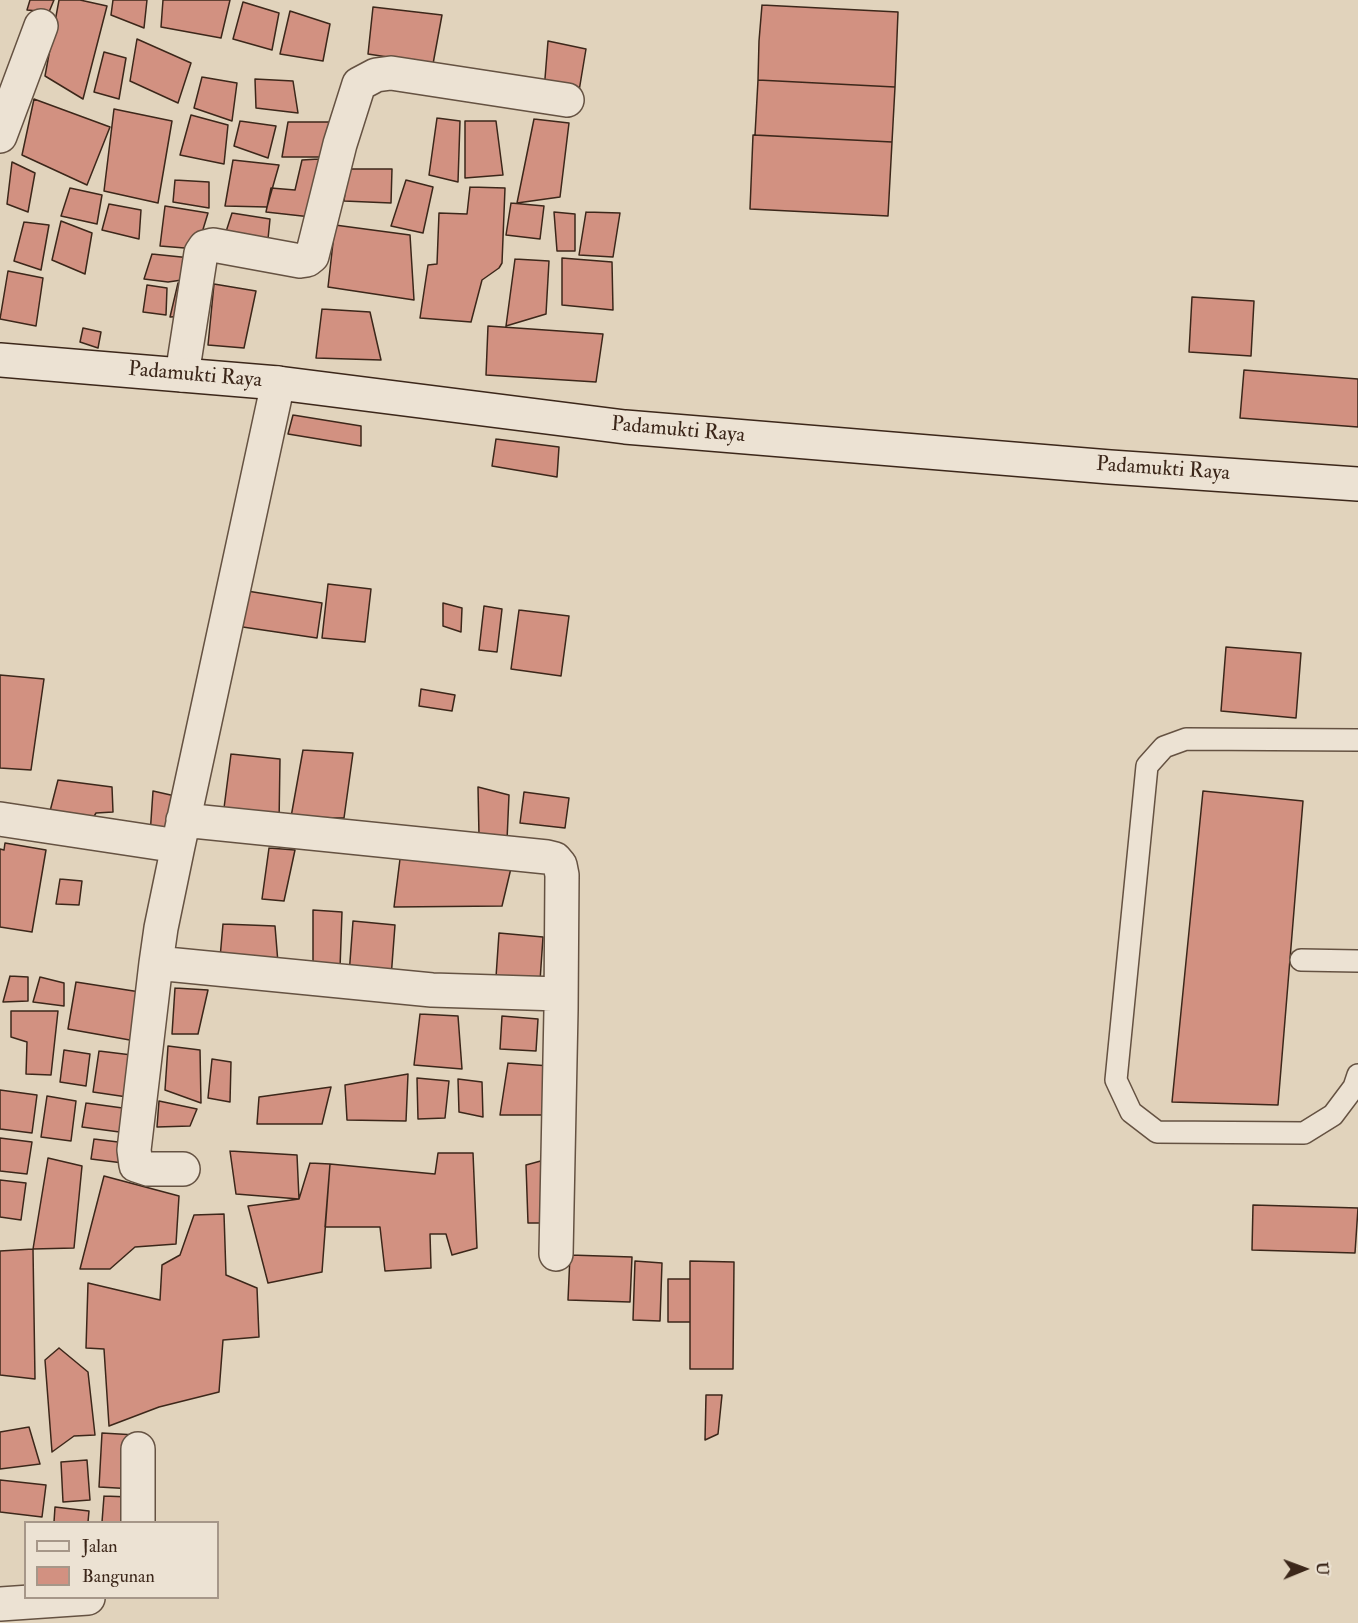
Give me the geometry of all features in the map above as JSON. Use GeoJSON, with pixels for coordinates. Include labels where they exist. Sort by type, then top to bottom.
{"type":"FeatureCollection","features":[{"type":"Feature","properties":{"kind":"street"},"geometry":{"type":"LineString","coordinates":[[0,136],[41,26]]}},
{"type":"Feature","properties":{"kind":"street"},"geometry":{"type":"LineString","coordinates":[[182,375],[201,253],[205,247],[213,245],[300,261],[312,256],[340,144],[359,84],[376,75],[391,73],[567,100]]}},
{"type":"Feature","properties":{"kind":"street","name":"Padamukti Raya"},"geometry":{"type":"LineString","coordinates":[[0,360],[278,383],[625,427],[1086,465],[1358,484]]}},
{"type":"Feature","properties":{"kind":"street"},"geometry":{"type":"LineString","coordinates":[[183,1169],[148,1169],[136,1165],[134,1150],[156,963],[180,833],[278,383]]}},
{"type":"Feature","properties":{"kind":"street"},"geometry":{"type":"LineString","coordinates":[[0,819],[547,857],[555,860],[560,866],[562,875],[556,1254]]}},
{"type":"Feature","properties":{"kind":"street"},"geometry":{"type":"LineString","coordinates":[[156,963],[432,990],[560,994]]}},
{"type":"Feature","properties":{"kind":"street"},"geometry":{"type":"LineString","coordinates":[[138,1449],[138,1521]]}},
{"type":"Feature","properties":{"kind":"street"},"geometry":{"type":"LineString","coordinates":[[0,1604],[73,1599]]}},
{"type":"Feature","properties":{"kind":"lane"},"geometry":{"type":"LineString","coordinates":[[1358,740],[1186,738],[1164,747],[1147,766],[1116,1080],[1131,1112],[1157,1132],[1304,1133],[1333,1115],[1354,1087],[1358,1075]]}},
{"type":"Feature","properties":{"kind":"lane"},"geometry":{"type":"LineString","coordinates":[[1301,960],[1358,961]]}},
{"type":"Feature","properties":{"kind":"building"},"geometry":{"type":"Polygon","coordinates":[[[30,0],[54,0],[49,12],[27,10],[30,0]]]}},
{"type":"Feature","properties":{"kind":"building"},"geometry":{"type":"Polygon","coordinates":[[[59,0],[80,0],[107,6],[83,99],[45,76],[59,0]]]}},
{"type":"Feature","properties":{"kind":"building"},"geometry":{"type":"Polygon","coordinates":[[[113,0],[147,0],[144,28],[111,15],[113,0]]]}},
{"type":"Feature","properties":{"kind":"building"},"geometry":{"type":"Polygon","coordinates":[[[163,0],[230,0],[221,38],[161,27],[163,0]]]}},
{"type":"Feature","properties":{"kind":"building"},"geometry":{"type":"Polygon","coordinates":[[[243,2],[279,13],[272,50],[233,39],[243,2]]]}},
{"type":"Feature","properties":{"kind":"building"},"geometry":{"type":"Polygon","coordinates":[[[762,5],[898,12],[895,87],[758,80],[762,5]]]}},
{"type":"Feature","properties":{"kind":"building"},"geometry":{"type":"Polygon","coordinates":[[[373,7],[442,15],[433,64],[368,54],[373,7]]]}},
{"type":"Feature","properties":{"kind":"building"},"geometry":{"type":"Polygon","coordinates":[[[290,11],[330,24],[323,61],[280,54],[290,11]]]}},
{"type":"Feature","properties":{"kind":"building"},"geometry":{"type":"Polygon","coordinates":[[[137,39],[191,63],[178,103],[130,81],[137,39]]]}},
{"type":"Feature","properties":{"kind":"building"},"geometry":{"type":"Polygon","coordinates":[[[548,41],[586,49],[578,97],[544,91],[548,41]]]}},
{"type":"Feature","properties":{"kind":"building"},"geometry":{"type":"Polygon","coordinates":[[[104,52],[126,58],[119,99],[94,92],[104,52]]]}},
{"type":"Feature","properties":{"kind":"building"},"geometry":{"type":"Polygon","coordinates":[[[202,77],[237,83],[232,121],[194,108],[202,77]]]}},
{"type":"Feature","properties":{"kind":"building"},"geometry":{"type":"Polygon","coordinates":[[[255,79],[293,81],[298,113],[256,108],[255,79]]]}},
{"type":"Feature","properties":{"kind":"building"},"geometry":{"type":"Polygon","coordinates":[[[758,80],[895,87],[892,142],[755,135],[758,80]]]}},
{"type":"Feature","properties":{"kind":"building"},"geometry":{"type":"Polygon","coordinates":[[[34,99],[110,127],[87,185],[22,155],[34,99]]]}},
{"type":"Feature","properties":{"kind":"building"},"geometry":{"type":"Polygon","coordinates":[[[114,109],[172,121],[158,203],[104,191],[114,109]]]}},
{"type":"Feature","properties":{"kind":"building"},"geometry":{"type":"Polygon","coordinates":[[[191,115],[228,125],[224,164],[180,155],[191,115]]]}},
{"type":"Feature","properties":{"kind":"building"},"geometry":{"type":"Polygon","coordinates":[[[437,118],[460,121],[458,182],[429,175],[437,118]]]}},
{"type":"Feature","properties":{"kind":"building"},"geometry":{"type":"Polygon","coordinates":[[[534,119],[569,123],[560,197],[517,203],[534,119]]]}},
{"type":"Feature","properties":{"kind":"building"},"geometry":{"type":"Polygon","coordinates":[[[240,121],[276,126],[268,158],[234,146],[240,121]]]}},
{"type":"Feature","properties":{"kind":"building"},"geometry":{"type":"Polygon","coordinates":[[[465,121],[496,121],[503,175],[465,178],[465,121]]]}},
{"type":"Feature","properties":{"kind":"building"},"geometry":{"type":"Polygon","coordinates":[[[288,122],[333,122],[326,157],[282,157],[288,122]]]}},
{"type":"Feature","properties":{"kind":"building"},"geometry":{"type":"Polygon","coordinates":[[[753,135],[892,142],[888,216],[750,209],[753,135]]]}},
{"type":"Feature","properties":{"kind":"building"},"geometry":{"type":"Polygon","coordinates":[[[319,159],[311,217],[266,212],[271,188],[295,190],[302,160],[319,159]]]}},
{"type":"Feature","properties":{"kind":"building"},"geometry":{"type":"Polygon","coordinates":[[[233,160],[279,165],[267,207],[225,206],[233,160]]]}},
{"type":"Feature","properties":{"kind":"building"},"geometry":{"type":"Polygon","coordinates":[[[12,162],[35,173],[28,212],[7,204],[12,162]]]}},
{"type":"Feature","properties":{"kind":"building"},"geometry":{"type":"Polygon","coordinates":[[[348,169],[392,169],[391,203],[344,201],[348,169]]]}},
{"type":"Feature","properties":{"kind":"building"},"geometry":{"type":"Polygon","coordinates":[[[175,180],[209,182],[209,208],[173,202],[175,180]]]}},
{"type":"Feature","properties":{"kind":"building"},"geometry":{"type":"Polygon","coordinates":[[[406,180],[433,187],[423,233],[391,226],[406,180]]]}},
{"type":"Feature","properties":{"kind":"building"},"geometry":{"type":"Polygon","coordinates":[[[470,187],[505,188],[502,263],[499,268],[482,280],[471,322],[420,318],[428,265],[437,264],[439,213],[467,214],[470,187]]]}},
{"type":"Feature","properties":{"kind":"building"},"geometry":{"type":"Polygon","coordinates":[[[70,188],[102,195],[97,224],[61,216],[70,188]]]}},
{"type":"Feature","properties":{"kind":"building"},"geometry":{"type":"Polygon","coordinates":[[[511,203],[544,206],[540,239],[506,235],[511,203]]]}},
{"type":"Feature","properties":{"kind":"building"},"geometry":{"type":"Polygon","coordinates":[[[109,204],[141,210],[139,239],[102,230],[109,204]]]}},
{"type":"Feature","properties":{"kind":"building"},"geometry":{"type":"Polygon","coordinates":[[[165,206],[208,213],[197,249],[160,246],[165,206]]]}},
{"type":"Feature","properties":{"kind":"building"},"geometry":{"type":"Polygon","coordinates":[[[554,212],[575,214],[575,251],[557,251],[554,212]]]}},
{"type":"Feature","properties":{"kind":"building"},"geometry":{"type":"Polygon","coordinates":[[[586,212],[620,213],[613,257],[579,255],[586,212]]]}},
{"type":"Feature","properties":{"kind":"building"},"geometry":{"type":"Polygon","coordinates":[[[232,213],[270,219],[267,249],[224,238],[232,213]]]}},
{"type":"Feature","properties":{"kind":"building"},"geometry":{"type":"Polygon","coordinates":[[[61,221],[92,233],[85,274],[52,260],[61,221]]]}},
{"type":"Feature","properties":{"kind":"building"},"geometry":{"type":"Polygon","coordinates":[[[24,222],[49,225],[41,270],[14,261],[24,222]]]}},
{"type":"Feature","properties":{"kind":"building"},"geometry":{"type":"Polygon","coordinates":[[[335,225],[410,235],[414,300],[328,287],[335,225]]]}},
{"type":"Feature","properties":{"kind":"building"},"geometry":{"type":"Polygon","coordinates":[[[152,254],[191,258],[189,279],[168,282],[144,279],[152,254]]]}},
{"type":"Feature","properties":{"kind":"building"},"geometry":{"type":"Polygon","coordinates":[[[562,258],[612,262],[613,310],[562,305],[562,258]]]}},
{"type":"Feature","properties":{"kind":"building"},"geometry":{"type":"Polygon","coordinates":[[[515,259],[549,261],[546,314],[506,326],[515,259]]]}},
{"type":"Feature","properties":{"kind":"building"},"geometry":{"type":"Polygon","coordinates":[[[8,271],[43,278],[36,326],[0,319],[8,271]]]}},
{"type":"Feature","properties":{"kind":"building"},"geometry":{"type":"Polygon","coordinates":[[[178,283],[193,287],[187,316],[170,317],[178,283]]]}},
{"type":"Feature","properties":{"kind":"building"},"geometry":{"type":"Polygon","coordinates":[[[214,284],[256,291],[244,348],[208,345],[214,284]]]}},
{"type":"Feature","properties":{"kind":"building"},"geometry":{"type":"Polygon","coordinates":[[[147,285],[167,288],[166,315],[143,312],[147,285]]]}},
{"type":"Feature","properties":{"kind":"building"},"geometry":{"type":"Polygon","coordinates":[[[1192,297],[1254,301],[1251,356],[1189,352],[1192,297]]]}},
{"type":"Feature","properties":{"kind":"building"},"geometry":{"type":"Polygon","coordinates":[[[322,309],[370,312],[381,360],[316,358],[322,309]]]}},
{"type":"Feature","properties":{"kind":"building"},"geometry":{"type":"Polygon","coordinates":[[[488,326],[603,334],[596,382],[486,375],[488,326]]]}},
{"type":"Feature","properties":{"kind":"building"},"geometry":{"type":"Polygon","coordinates":[[[83,328],[101,332],[98,348],[80,342],[83,328]]]}},
{"type":"Feature","properties":{"kind":"building"},"geometry":{"type":"Polygon","coordinates":[[[1244,370],[1358,379],[1358,427],[1240,418],[1244,370]]]}},
{"type":"Feature","properties":{"kind":"building"},"geometry":{"type":"Polygon","coordinates":[[[293,415],[361,426],[361,446],[288,434],[293,415]]]}},
{"type":"Feature","properties":{"kind":"building"},"geometry":{"type":"Polygon","coordinates":[[[496,439],[559,447],[557,477],[492,466],[496,439]]]}},
{"type":"Feature","properties":{"kind":"building"},"geometry":{"type":"Polygon","coordinates":[[[328,584],[371,589],[365,642],[322,638],[328,584]]]}},
{"type":"Feature","properties":{"kind":"building"},"geometry":{"type":"Polygon","coordinates":[[[241,590],[322,603],[317,638],[236,626],[241,590]]]}},
{"type":"Feature","properties":{"kind":"building"},"geometry":{"type":"Polygon","coordinates":[[[443,603],[462,608],[461,632],[443,626],[443,603]]]}},
{"type":"Feature","properties":{"kind":"building"},"geometry":{"type":"Polygon","coordinates":[[[484,606],[502,609],[497,652],[479,650],[484,606]]]}},
{"type":"Feature","properties":{"kind":"building"},"geometry":{"type":"Polygon","coordinates":[[[519,610],[569,616],[561,676],[511,669],[519,610]]]}},
{"type":"Feature","properties":{"kind":"building"},"geometry":{"type":"Polygon","coordinates":[[[1226,647],[1301,653],[1296,718],[1221,711],[1226,647]]]}},
{"type":"Feature","properties":{"kind":"building"},"geometry":{"type":"Polygon","coordinates":[[[0,675],[44,679],[31,770],[0,768],[0,675]]]}},
{"type":"Feature","properties":{"kind":"building"},"geometry":{"type":"Polygon","coordinates":[[[421,689],[455,695],[452,711],[419,706],[421,689]]]}},
{"type":"Feature","properties":{"kind":"building"},"geometry":{"type":"Polygon","coordinates":[[[303,750],[353,753],[344,818],[291,817],[303,750]]]}},
{"type":"Feature","properties":{"kind":"building"},"geometry":{"type":"Polygon","coordinates":[[[231,754],[280,759],[279,824],[224,808],[231,754]]]}},
{"type":"Feature","properties":{"kind":"building"},"geometry":{"type":"Polygon","coordinates":[[[58,780],[112,787],[113,812],[96,813],[89,825],[48,819],[58,780]]]}},
{"type":"Feature","properties":{"kind":"building"},"geometry":{"type":"Polygon","coordinates":[[[478,787],[509,795],[507,840],[479,836],[478,787]]]}},
{"type":"Feature","properties":{"kind":"building"},"geometry":{"type":"Polygon","coordinates":[[[153,791],[184,798],[173,840],[150,835],[153,791]]]}},
{"type":"Feature","properties":{"kind":"building"},"geometry":{"type":"Polygon","coordinates":[[[1203,791],[1303,801],[1278,1105],[1172,1102],[1203,791]]]}},
{"type":"Feature","properties":{"kind":"building"},"geometry":{"type":"Polygon","coordinates":[[[524,792],[569,798],[565,828],[520,823],[524,792]]]}},
{"type":"Feature","properties":{"kind":"building"},"geometry":{"type":"Polygon","coordinates":[[[5,843],[46,850],[32,932],[0,927],[0,849],[4,850],[5,843]]]}},
{"type":"Feature","properties":{"kind":"building"},"geometry":{"type":"Polygon","coordinates":[[[269,848],[295,850],[284,901],[262,899],[269,848]]]}},
{"type":"Feature","properties":{"kind":"building"},"geometry":{"type":"Polygon","coordinates":[[[401,851],[512,864],[502,906],[394,907],[401,851]]]}},
{"type":"Feature","properties":{"kind":"building"},"geometry":{"type":"Polygon","coordinates":[[[60,879],[82,881],[79,905],[56,904],[60,879]]]}},
{"type":"Feature","properties":{"kind":"building"},"geometry":{"type":"Polygon","coordinates":[[[313,910],[342,912],[340,968],[313,965],[313,910]]]}},
{"type":"Feature","properties":{"kind":"building"},"geometry":{"type":"Polygon","coordinates":[[[353,921],[395,925],[391,978],[349,975],[353,921]]]}},
{"type":"Feature","properties":{"kind":"building"},"geometry":{"type":"Polygon","coordinates":[[[223,924],[275,926],[278,963],[220,958],[223,924]]]}},
{"type":"Feature","properties":{"kind":"building"},"geometry":{"type":"Polygon","coordinates":[[[499,933],[543,937],[540,981],[496,977],[499,933]]]}},
{"type":"Feature","properties":{"kind":"building"},"geometry":{"type":"Polygon","coordinates":[[[10,976],[28,977],[28,1001],[3,1002],[10,976]]]}},
{"type":"Feature","properties":{"kind":"building"},"geometry":{"type":"Polygon","coordinates":[[[40,977],[64,983],[64,1006],[33,1002],[40,977]]]}},
{"type":"Feature","properties":{"kind":"building"},"geometry":{"type":"Polygon","coordinates":[[[76,982],[140,992],[141,1042],[68,1029],[76,982]]]}},
{"type":"Feature","properties":{"kind":"building"},"geometry":{"type":"Polygon","coordinates":[[[175,988],[208,990],[198,1034],[172,1034],[175,988]]]}},
{"type":"Feature","properties":{"kind":"building"},"geometry":{"type":"Polygon","coordinates":[[[11,1011],[58,1011],[51,1075],[26,1074],[27,1042],[11,1037],[11,1011]]]}},
{"type":"Feature","properties":{"kind":"building"},"geometry":{"type":"Polygon","coordinates":[[[420,1014],[458,1016],[462,1069],[414,1065],[420,1014]]]}},
{"type":"Feature","properties":{"kind":"building"},"geometry":{"type":"Polygon","coordinates":[[[502,1016],[538,1019],[536,1051],[500,1049],[502,1016]]]}},
{"type":"Feature","properties":{"kind":"building"},"geometry":{"type":"Polygon","coordinates":[[[168,1046],[200,1050],[201,1103],[165,1090],[168,1046]]]}},
{"type":"Feature","properties":{"kind":"building"},"geometry":{"type":"Polygon","coordinates":[[[64,1050],[90,1054],[86,1086],[60,1082],[64,1050]]]}},
{"type":"Feature","properties":{"kind":"building"},"geometry":{"type":"Polygon","coordinates":[[[99,1051],[140,1056],[134,1098],[93,1092],[99,1051]]]}},
{"type":"Feature","properties":{"kind":"building"},"geometry":{"type":"Polygon","coordinates":[[[212,1059],[231,1062],[230,1102],[208,1098],[212,1059]]]}},
{"type":"Feature","properties":{"kind":"building"},"geometry":{"type":"Polygon","coordinates":[[[508,1063],[550,1066],[547,1115],[500,1115],[508,1063]]]}},
{"type":"Feature","properties":{"kind":"building"},"geometry":{"type":"Polygon","coordinates":[[[408,1074],[406,1121],[347,1120],[345,1085],[408,1074]]]}},
{"type":"Feature","properties":{"kind":"building"},"geometry":{"type":"Polygon","coordinates":[[[417,1078],[449,1081],[445,1118],[418,1119],[417,1078]]]}},
{"type":"Feature","properties":{"kind":"building"},"geometry":{"type":"Polygon","coordinates":[[[458,1079],[482,1082],[483,1117],[459,1112],[458,1079]]]}},
{"type":"Feature","properties":{"kind":"building"},"geometry":{"type":"Polygon","coordinates":[[[331,1087],[322,1124],[257,1124],[259,1097],[331,1087]]]}},
{"type":"Feature","properties":{"kind":"building"},"geometry":{"type":"Polygon","coordinates":[[[0,1090],[37,1095],[32,1133],[0,1129],[0,1090]]]}},
{"type":"Feature","properties":{"kind":"building"},"geometry":{"type":"Polygon","coordinates":[[[47,1096],[76,1101],[71,1141],[41,1137],[47,1096]]]}},
{"type":"Feature","properties":{"kind":"building"},"geometry":{"type":"Polygon","coordinates":[[[159,1101],[197,1109],[190,1126],[157,1127],[159,1101]]]}},
{"type":"Feature","properties":{"kind":"building"},"geometry":{"type":"Polygon","coordinates":[[[86,1103],[130,1109],[127,1133],[82,1127],[86,1103]]]}},
{"type":"Feature","properties":{"kind":"building"},"geometry":{"type":"Polygon","coordinates":[[[0,1138],[32,1142],[27,1174],[0,1171],[0,1138]]]}},
{"type":"Feature","properties":{"kind":"building"},"geometry":{"type":"Polygon","coordinates":[[[94,1139],[126,1143],[123,1163],[91,1159],[94,1139]]]}},
{"type":"Feature","properties":{"kind":"building"},"geometry":{"type":"Polygon","coordinates":[[[230,1151],[297,1155],[299,1199],[236,1194],[230,1151]]]}},
{"type":"Feature","properties":{"kind":"building"},"geometry":{"type":"Polygon","coordinates":[[[438,1153],[473,1153],[477,1248],[452,1255],[446,1234],[430,1234],[431,1268],[385,1271],[380,1227],[325,1227],[330,1164],[435,1174],[438,1153]]]}},
{"type":"Feature","properties":{"kind":"building"},"geometry":{"type":"Polygon","coordinates":[[[48,1158],[82,1166],[74,1248],[33,1249],[48,1158]]]}},
{"type":"Feature","properties":{"kind":"building"},"geometry":{"type":"Polygon","coordinates":[[[548,1159],[548,1223],[528,1223],[526,1165],[548,1159]]]}},
{"type":"Feature","properties":{"kind":"building"},"geometry":{"type":"Polygon","coordinates":[[[310,1163],[330,1164],[322,1272],[268,1283],[248,1206],[299,1199],[310,1163]]]}},
{"type":"Feature","properties":{"kind":"building"},"geometry":{"type":"Polygon","coordinates":[[[104,1176],[179,1196],[176,1244],[135,1247],[110,1269],[80,1269],[104,1176]]]}},
{"type":"Feature","properties":{"kind":"building"},"geometry":{"type":"Polygon","coordinates":[[[0,1180],[26,1183],[21,1220],[0,1217],[0,1180]]]}},
{"type":"Feature","properties":{"kind":"building"},"geometry":{"type":"Polygon","coordinates":[[[1253,1205],[1358,1208],[1355,1253],[1252,1250],[1253,1205]]]}},
{"type":"Feature","properties":{"kind":"building"},"geometry":{"type":"Polygon","coordinates":[[[224,1214],[226,1275],[257,1288],[259,1337],[223,1340],[219,1392],[159,1407],[109,1426],[104,1349],[86,1348],[88,1283],[160,1300],[162,1265],[180,1255],[194,1215],[224,1214]]]}},
{"type":"Feature","properties":{"kind":"building"},"geometry":{"type":"Polygon","coordinates":[[[33,1249],[35,1379],[0,1375],[0,1251],[33,1249]]]}},
{"type":"Feature","properties":{"kind":"building"},"geometry":{"type":"Polygon","coordinates":[[[570,1255],[632,1257],[630,1302],[568,1300],[570,1255]]]}},
{"type":"Feature","properties":{"kind":"building"},"geometry":{"type":"Polygon","coordinates":[[[635,1261],[662,1263],[660,1321],[633,1320],[635,1261]]]}},
{"type":"Feature","properties":{"kind":"building"},"geometry":{"type":"Polygon","coordinates":[[[690,1261],[734,1262],[733,1369],[690,1369],[690,1261]]]}},
{"type":"Feature","properties":{"kind":"building"},"geometry":{"type":"Polygon","coordinates":[[[668,1279],[690,1279],[690,1322],[668,1322],[668,1279]]]}},
{"type":"Feature","properties":{"kind":"building"},"geometry":{"type":"Polygon","coordinates":[[[59,1348],[88,1372],[95,1435],[74,1436],[52,1452],[45,1360],[59,1348]]]}},
{"type":"Feature","properties":{"kind":"building"},"geometry":{"type":"Polygon","coordinates":[[[706,1395],[722,1395],[718,1434],[705,1440],[706,1395]]]}},
{"type":"Feature","properties":{"kind":"building"},"geometry":{"type":"Polygon","coordinates":[[[29,1427],[40,1464],[0,1469],[0,1432],[29,1427]]]}},
{"type":"Feature","properties":{"kind":"building"},"geometry":{"type":"Polygon","coordinates":[[[102,1433],[136,1435],[134,1489],[99,1487],[102,1433]]]}},
{"type":"Feature","properties":{"kind":"building"},"geometry":{"type":"Polygon","coordinates":[[[87,1460],[90,1500],[63,1502],[61,1462],[87,1460]]]}},
{"type":"Feature","properties":{"kind":"building"},"geometry":{"type":"Polygon","coordinates":[[[0,1480],[46,1485],[42,1517],[0,1512],[0,1480]]]}},
{"type":"Feature","properties":{"kind":"building"},"geometry":{"type":"Polygon","coordinates":[[[104,1496],[130,1497],[129,1521],[102,1521],[104,1496]]]}},
{"type":"Feature","properties":{"kind":"building"},"geometry":{"type":"Polygon","coordinates":[[[55,1507],[89,1511],[88,1521],[54,1521],[55,1507]]]}}]}
